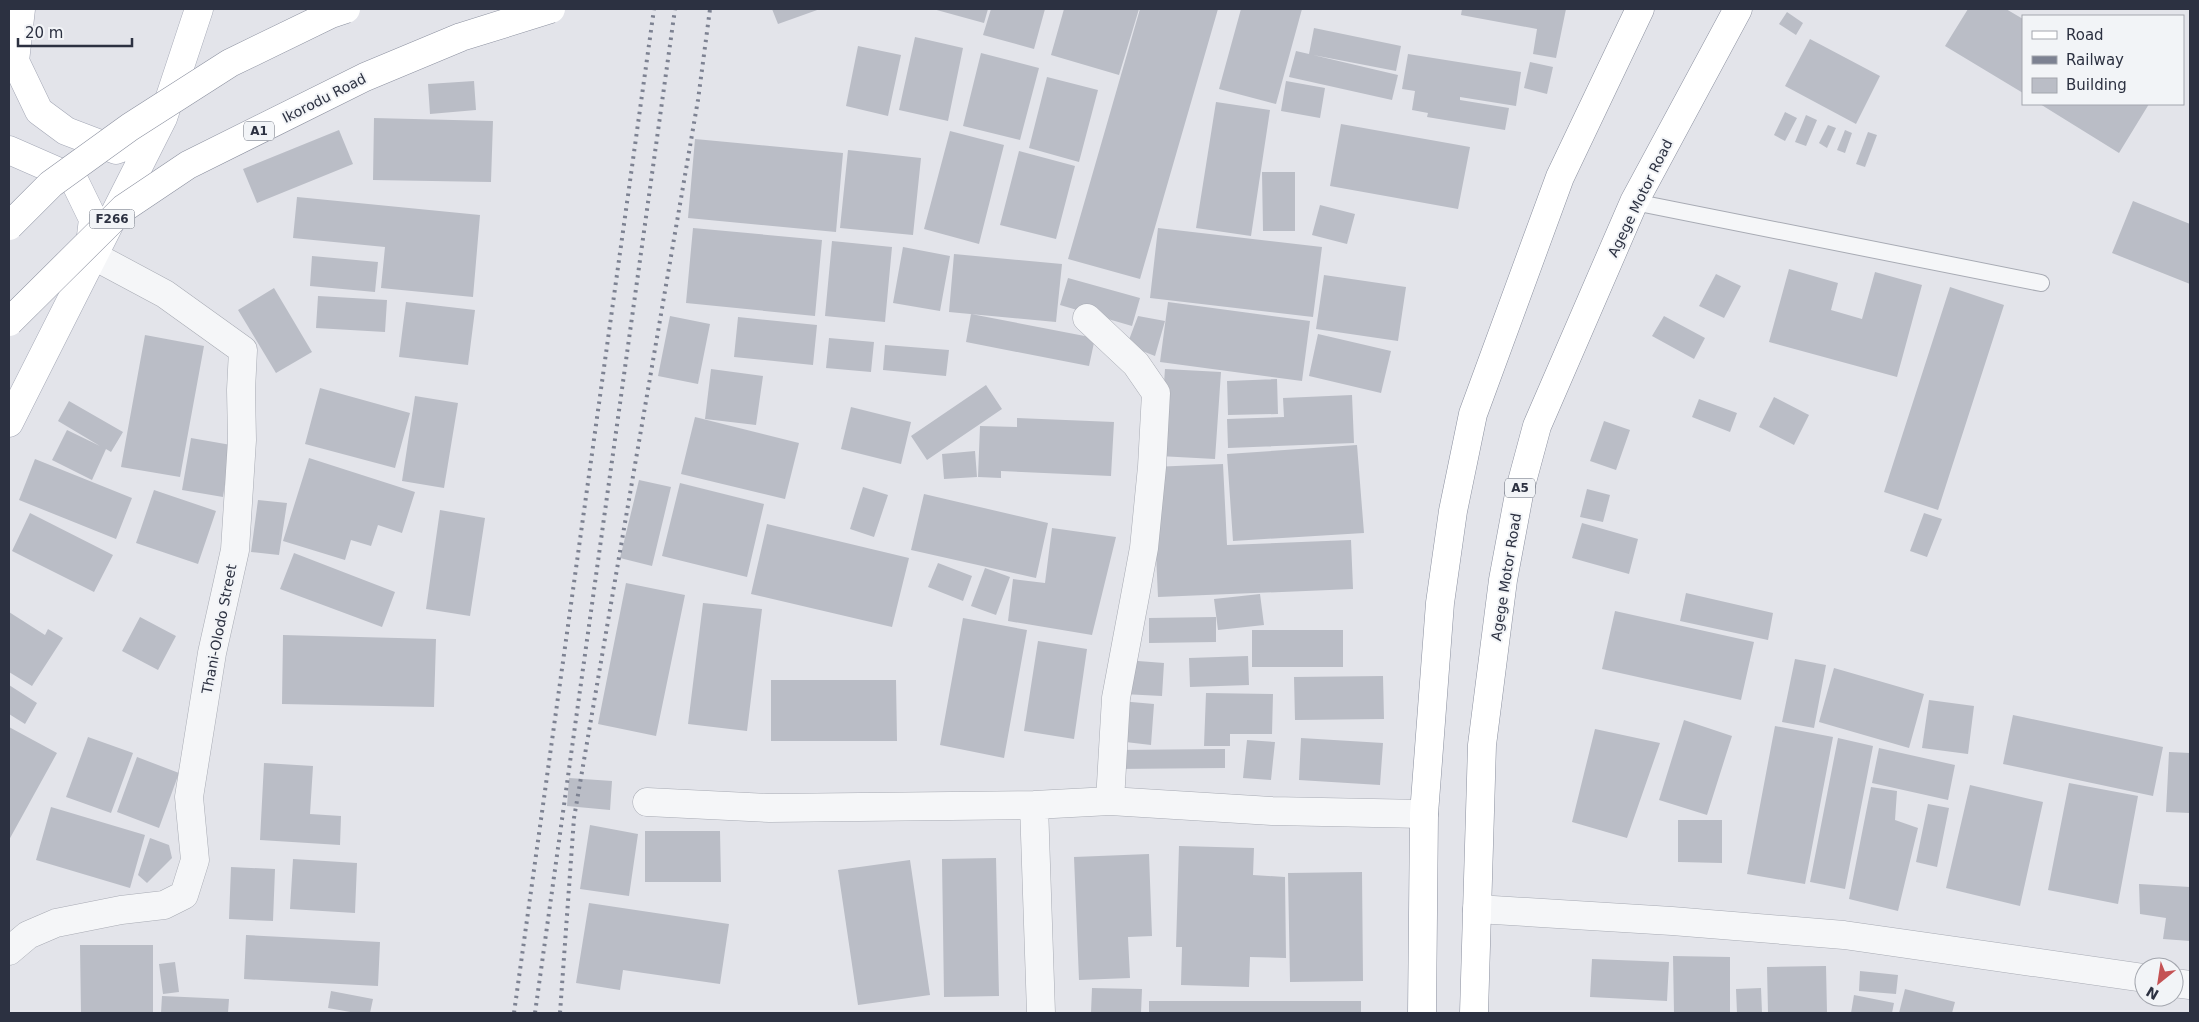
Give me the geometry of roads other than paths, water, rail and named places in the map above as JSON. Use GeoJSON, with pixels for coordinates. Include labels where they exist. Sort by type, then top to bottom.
{"type":"FeatureCollection","features":[{"type":"Feature","properties":{"kind":"main road"},"geometry":{"type":"LineString","coordinates":[[21,9],[15,62],[39,112],[66,131],[116,150],[131,145],[162,118]]}},
{"type":"Feature","properties":{"kind":"main road","name":"F266"},"geometry":{"type":"LineString","coordinates":[[9,423],[162,118],[199,9]]}},
{"type":"Feature","properties":{"kind":"main road"},"geometry":{"type":"LineString","coordinates":[[9,226],[51,184],[130,126],[230,63],[331,14],[346,9]]}},
{"type":"Feature","properties":{"kind":"main road","name":"Ikorodu Road"},"geometry":{"type":"LineString","coordinates":[[9,322],[124,208],[188,165],[373,74],[460,37],[551,9]]}},
{"type":"Feature","properties":{"kind":"main road"},"geometry":{"type":"LineString","coordinates":[[1422,1013],[1424,814],[1440,603],[1453,511],[1473,414],[1560,176],[1639,9]]}},
{"type":"Feature","properties":{"kind":"main road","name":"Agege Motor Road"},"geometry":{"type":"LineString","coordinates":[[1474,1013],[1482,745],[1503,580],[1520,489],[1537,426],[1634,202],[1738,9]]}},
{"type":"Feature","properties":{"kind":"main road"},"geometry":{"type":"LineString","coordinates":[[9,150],[73,178],[93,220],[91,262]]}},
{"type":"Feature","properties":{"kind":"street","name":"Thani-Olodo Street"},"geometry":{"type":"LineString","coordinates":[[9,951],[28,935],[56,923],[121,910],[164,906],[184,895],[195,860],[190,797],[212,653],[235,550],[242,440],[241,390],[243,350],[165,294],[91,262]]}},
{"type":"Feature","properties":{"kind":"street"},"geometry":{"type":"LineString","coordinates":[[1087,318],[1136,364],[1156,393],[1152,467],[1144,548],[1116,698],[1110,801]]}},
{"type":"Feature","properties":{"kind":"street"},"geometry":{"type":"LineString","coordinates":[[647,802],[770,808],[1034,805],[1110,801],[1272,811],[1424,814]]}},
{"type":"Feature","properties":{"kind":"street"},"geometry":{"type":"LineString","coordinates":[[1034,805],[1042,1013]]}},
{"type":"Feature","properties":{"kind":"street"},"geometry":{"type":"LineString","coordinates":[[1477,909],[1844,934],[2134,977]]}},
{"type":"Feature","properties":{"kind":"lane"},"geometry":{"type":"LineString","coordinates":[[1634,202],[2041,283]]}},
{"type":"Feature","properties":{"kind":"railway"},"geometry":{"type":"LineString","coordinates":[[514,1013],[654,9]]}},
{"type":"Feature","properties":{"kind":"railway"},"geometry":{"type":"LineString","coordinates":[[535,1013],[675,9]]}},
{"type":"Feature","properties":{"kind":"railway"},"geometry":{"type":"LineString","coordinates":[[560,1013],[574,818],[698,100],[710,9]]}}]}
